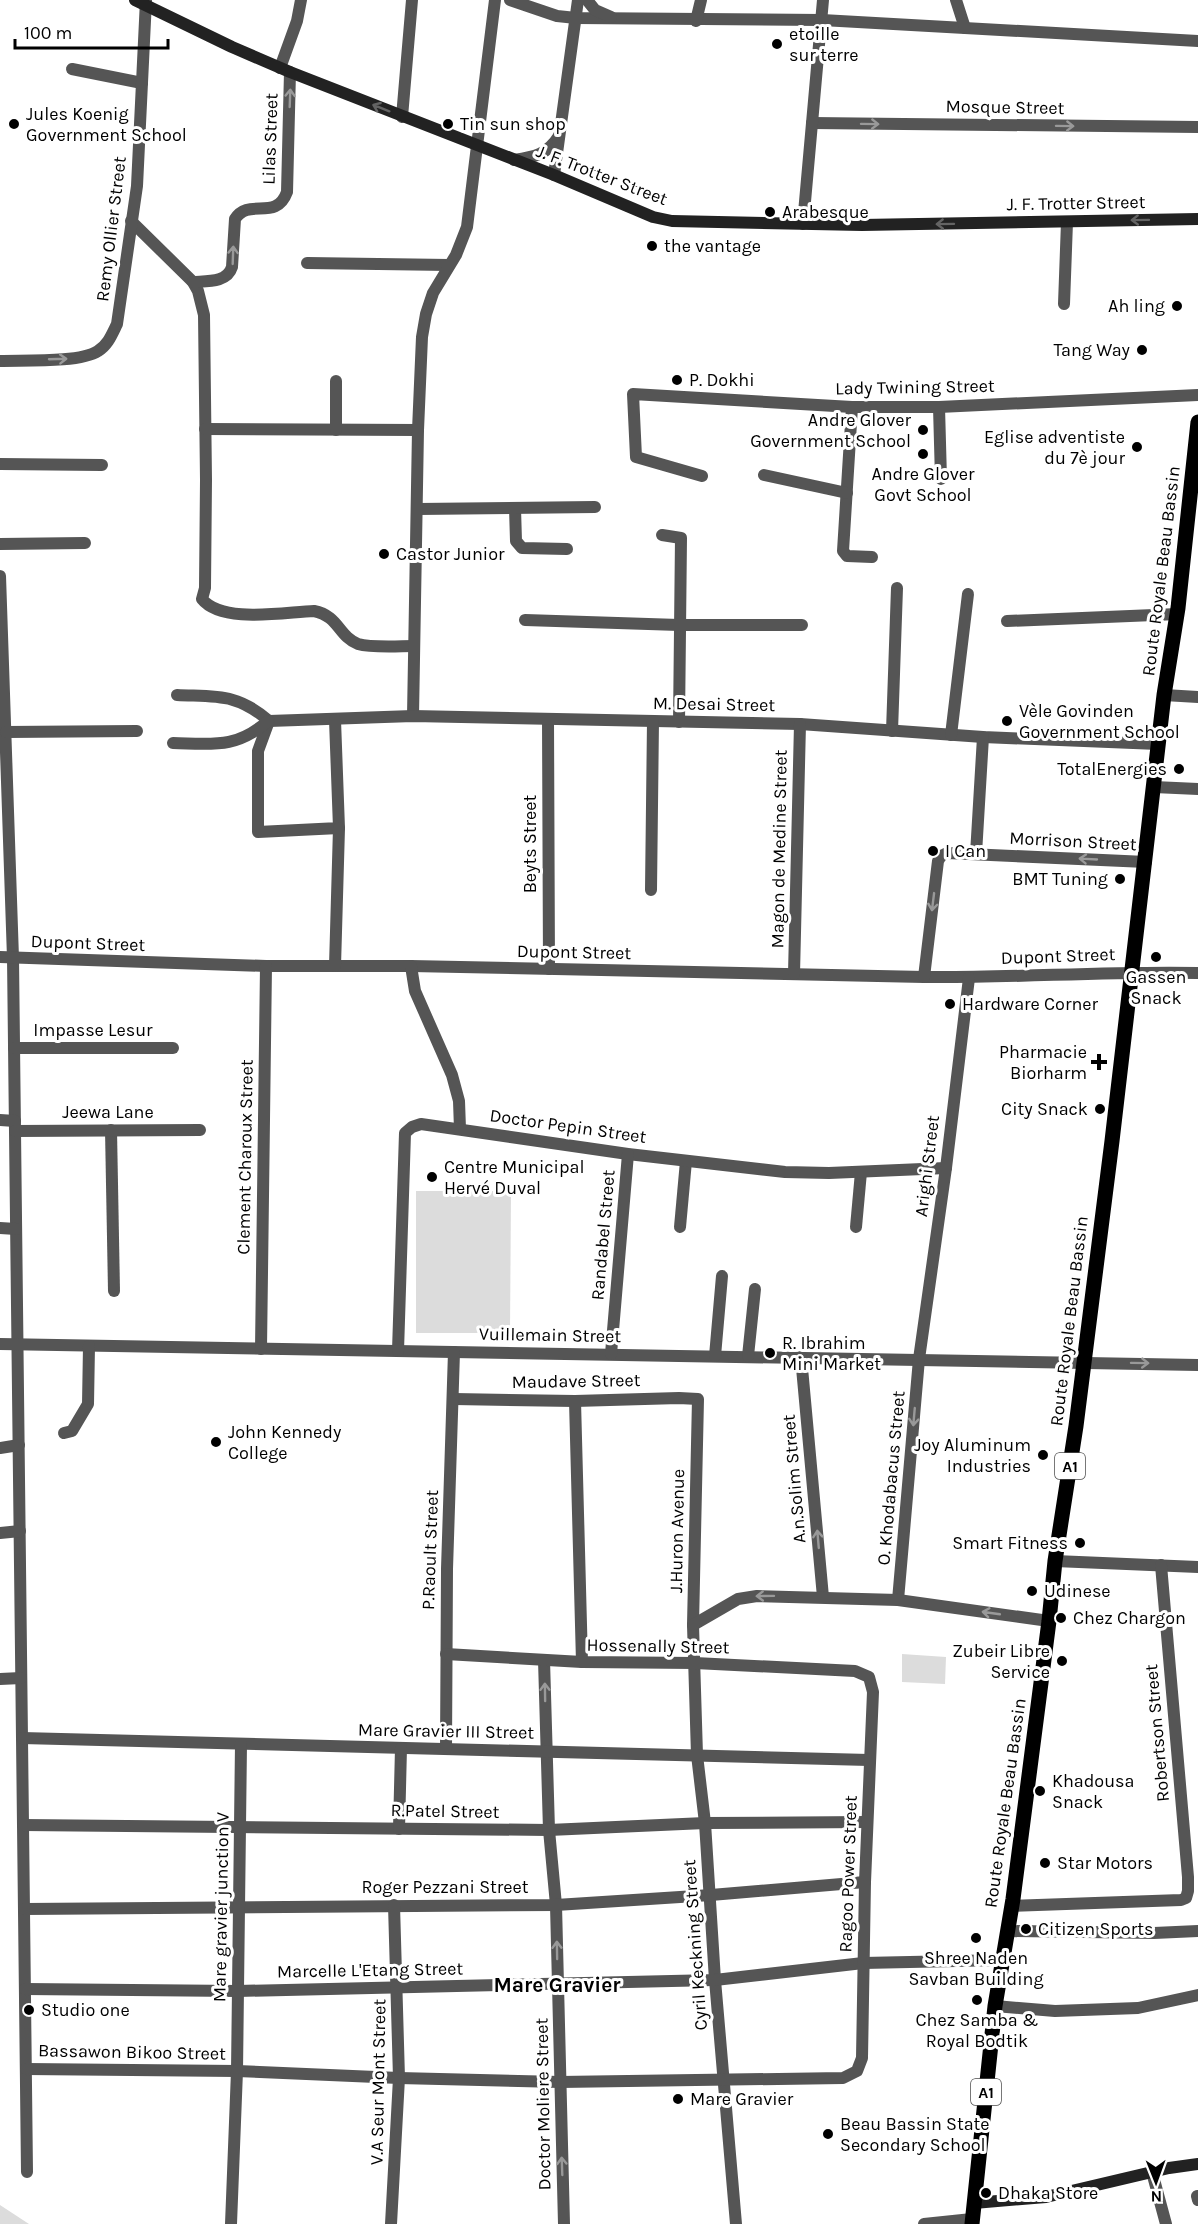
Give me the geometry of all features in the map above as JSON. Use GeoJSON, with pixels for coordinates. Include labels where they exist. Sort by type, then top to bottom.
{"type":"FeatureCollection","features":[{"type":"Feature","properties":{"kind":"main road","name":"Route Royale Beau Bassin"},"geometry":{"type":"LineString","coordinates":[[972,2222],[994,2007],[1012,1906],[1055,1561],[1076,1426],[1133,972],[1164,695],[1178,614],[1198,422]]}},
{"type":"Feature","properties":{"kind":"street"},"geometry":{"type":"LineString","coordinates":[[285,70],[301,0]]}},
{"type":"Feature","properties":{"kind":"street"},"geometry":{"type":"LineString","coordinates":[[402,117],[412,0]]}},
{"type":"Feature","properties":{"kind":"street"},"geometry":{"type":"LineString","coordinates":[[412,716],[422,338],[426,314],[433,293],[463,242],[467,227],[495,0]]}},
{"type":"Feature","properties":{"kind":"street"},"geometry":{"type":"LineString","coordinates":[[510,0],[557,16],[576,18],[696,21],[822,20],[1198,41]]}},
{"type":"Feature","properties":{"kind":"street"},"geometry":{"type":"LineString","coordinates":[[554,175],[578,0]]}},
{"type":"Feature","properties":{"kind":"street"},"geometry":{"type":"LineString","coordinates":[[586,0],[595,10],[618,20]]}},
{"type":"Feature","properties":{"kind":"street"},"geometry":{"type":"LineString","coordinates":[[696,21],[701,0]]}},
{"type":"Feature","properties":{"kind":"street"},"geometry":{"type":"LineString","coordinates":[[803,224],[823,0]]}},
{"type":"Feature","properties":{"kind":"street"},"geometry":{"type":"LineString","coordinates":[[956,0],[965,28]]}},
{"type":"Feature","properties":{"kind":"street","name":"J. F. Trotter Street"},"geometry":{"type":"LineString","coordinates":[[142,2],[232,47],[285,70],[554,175],[653,217],[672,221],[862,225],[1198,219]]}},
{"type":"Feature","properties":{"kind":"street","name":"Remy Ollier Street"},"geometry":{"type":"LineString","coordinates":[[0,361],[82,358],[98,351],[110,339],[117,324],[137,186],[142,83],[142,2]]}},
{"type":"Feature","properties":{"kind":"street"},"geometry":{"type":"LineString","coordinates":[[72,69],[142,83]]}},
{"type":"Feature","properties":{"kind":"street","name":"Lilas Street"},"geometry":{"type":"LineString","coordinates":[[193,282],[221,279],[230,273],[235,219],[238,213],[249,209],[273,208],[285,199],[287,192],[285,70]]}},
{"type":"Feature","properties":{"kind":"street","name":"Mosque Street"},"geometry":{"type":"LineString","coordinates":[[812,123],[1198,128]]}},
{"type":"Feature","properties":{"kind":"street"},"geometry":{"type":"LineString","coordinates":[[514,160],[542,155],[552,147],[560,135]]}},
{"type":"Feature","properties":{"kind":"street"},"geometry":{"type":"LineString","coordinates":[[131,221],[193,282],[198,291],[204,315],[205,588],[202,599],[207,606],[233,614],[314,611],[324,613],[350,639],[359,644],[414,646]]}},
{"type":"Feature","properties":{"kind":"street"},"geometry":{"type":"LineString","coordinates":[[1064,304],[1066,222]]}},
{"type":"Feature","properties":{"kind":"street"},"geometry":{"type":"LineString","coordinates":[[307,263],[449,265]]}},
{"type":"Feature","properties":{"kind":"street"},"geometry":{"type":"LineString","coordinates":[[336,381],[336,430]]}},
{"type":"Feature","properties":{"kind":"street","name":"Lady Twining Street"},"geometry":{"type":"LineString","coordinates":[[702,476],[636,457],[633,394],[852,407],[939,406],[1198,395]]}},
{"type":"Feature","properties":{"kind":"street"},"geometry":{"type":"LineString","coordinates":[[939,406],[941,479]]}},
{"type":"Feature","properties":{"kind":"street"},"geometry":{"type":"LineString","coordinates":[[852,407],[843,551],[847,556],[872,557]]}},
{"type":"Feature","properties":{"kind":"street"},"geometry":{"type":"LineString","coordinates":[[205,429],[418,430]]}},
{"type":"Feature","properties":{"kind":"street"},"geometry":{"type":"LineString","coordinates":[[0,464],[102,465]]}},
{"type":"Feature","properties":{"kind":"street"},"geometry":{"type":"LineString","coordinates":[[764,475],[847,493]]}},
{"type":"Feature","properties":{"kind":"street"},"geometry":{"type":"LineString","coordinates":[[418,509],[595,507]]}},
{"type":"Feature","properties":{"kind":"street"},"geometry":{"type":"LineString","coordinates":[[515,508],[516,541],[522,548],[567,549]]}},
{"type":"Feature","properties":{"kind":"street"},"geometry":{"type":"LineString","coordinates":[[662,535],[681,538],[679,722]]}},
{"type":"Feature","properties":{"kind":"street"},"geometry":{"type":"LineString","coordinates":[[0,544],[85,543]]}},
{"type":"Feature","properties":{"kind":"street"},"geometry":{"type":"LineString","coordinates":[[0,576],[13,958],[27,2172]]}},
{"type":"Feature","properties":{"kind":"street"},"geometry":{"type":"LineString","coordinates":[[892,730],[897,588]]}},
{"type":"Feature","properties":{"kind":"street"},"geometry":{"type":"LineString","coordinates":[[951,735],[968,594]]}},
{"type":"Feature","properties":{"kind":"street"},"geometry":{"type":"LineString","coordinates":[[1007,621],[1178,614]]}},
{"type":"Feature","properties":{"kind":"street"},"geometry":{"type":"LineString","coordinates":[[525,620],[679,625],[802,625]]}},
{"type":"Feature","properties":{"kind":"street"},"geometry":{"type":"LineString","coordinates":[[177,695],[230,697],[254,707],[269,721]]}},
{"type":"Feature","properties":{"kind":"street"},"geometry":{"type":"LineString","coordinates":[[1164,695],[1198,697]]}},
{"type":"Feature","properties":{"kind":"street","name":"M. Desai Street"},"geometry":{"type":"LineString","coordinates":[[269,721],[412,716],[800,724],[983,737],[1158,744]]}},
{"type":"Feature","properties":{"kind":"street","name":"Beyts Street"},"geometry":{"type":"LineString","coordinates":[[548,719],[549,969]]}},
{"type":"Feature","properties":{"kind":"street"},"geometry":{"type":"LineString","coordinates":[[335,720],[339,828],[335,966]]}},
{"type":"Feature","properties":{"kind":"street"},"geometry":{"type":"LineString","coordinates":[[173,743],[213,744],[237,741],[257,731],[269,721]]}},
{"type":"Feature","properties":{"kind":"street"},"geometry":{"type":"LineString","coordinates":[[269,721],[258,751],[258,832],[339,828]]}},
{"type":"Feature","properties":{"kind":"street"},"geometry":{"type":"LineString","coordinates":[[651,890],[653,721]]}},
{"type":"Feature","properties":{"kind":"street","name":"Magon de Medine Street"},"geometry":{"type":"LineString","coordinates":[[794,974],[800,724]]}},
{"type":"Feature","properties":{"kind":"street"},"geometry":{"type":"LineString","coordinates":[[6,732],[137,731]]}},
{"type":"Feature","properties":{"kind":"street"},"geometry":{"type":"LineString","coordinates":[[976,854],[983,737]]}},
{"type":"Feature","properties":{"kind":"street"},"geometry":{"type":"LineString","coordinates":[[1154,787],[1198,789]]}},
{"type":"Feature","properties":{"kind":"street","name":"Morrison Street"},"geometry":{"type":"LineString","coordinates":[[924,977],[938,861],[941,856],[947,853],[1146,862]]}},
{"type":"Feature","properties":{"kind":"street","name":"Dupont Street"},"geometry":{"type":"LineString","coordinates":[[0,957],[266,966],[411,966],[969,978],[1133,972],[1198,973]]}},
{"type":"Feature","properties":{"kind":"street","name":"Clement Charoux Street"},"geometry":{"type":"LineString","coordinates":[[261,1348],[266,966]]}},
{"type":"Feature","properties":{"kind":"street"},"geometry":{"type":"LineString","coordinates":[[411,966],[415,991],[452,1075],[459,1101],[460,1129]]}},
{"type":"Feature","properties":{"kind":"street","name":"Arighi Street"},"geometry":{"type":"LineString","coordinates":[[919,1359],[946,1168],[969,978]]}},
{"type":"Feature","properties":{"kind":"street","name":"Impasse Lesur"},"geometry":{"type":"LineString","coordinates":[[14,1048],[173,1048]]}},
{"type":"Feature","properties":{"kind":"street","name":"Jeewa Lane"},"geometry":{"type":"LineString","coordinates":[[0,1120],[15,1126],[111,1130],[200,1130]]}},
{"type":"Feature","properties":{"kind":"street","name":"Doctor Pepin Street"},"geometry":{"type":"LineString","coordinates":[[398,1351],[405,1133],[411,1127],[421,1124],[628,1154],[785,1172],[861,1172],[946,1168]]}},
{"type":"Feature","properties":{"kind":"street"},"geometry":{"type":"LineString","coordinates":[[111,1130],[114,1291]]}},
{"type":"Feature","properties":{"kind":"street","name":"Randabel Street"},"geometry":{"type":"LineString","coordinates":[[611,1354],[628,1154]]}},
{"type":"Feature","properties":{"kind":"street"},"geometry":{"type":"LineString","coordinates":[[680,1227],[686,1161]]}},
{"type":"Feature","properties":{"kind":"street"},"geometry":{"type":"LineString","coordinates":[[856,1227],[861,1172]]}},
{"type":"Feature","properties":{"kind":"street"},"geometry":{"type":"LineString","coordinates":[[0,1228],[16,1229]]}},
{"type":"Feature","properties":{"kind":"street"},"geometry":{"type":"LineString","coordinates":[[715,1356],[722,1276]]}},
{"type":"Feature","properties":{"kind":"street"},"geometry":{"type":"LineString","coordinates":[[748,1356],[755,1289]]}},
{"type":"Feature","properties":{"kind":"street","name":"Vuillemain Street"},"geometry":{"type":"LineString","coordinates":[[0,1344],[1198,1365]]}},
{"type":"Feature","properties":{"kind":"street"},"geometry":{"type":"LineString","coordinates":[[64,1433],[72,1431],[88,1404],[89,1346]]}},
{"type":"Feature","properties":{"kind":"street","name":"P.Raoult Street"},"geometry":{"type":"LineString","coordinates":[[446,1749],[446,1654],[454,1352]]}},
{"type":"Feature","properties":{"kind":"street","name":"A.n.Solim Street"},"geometry":{"type":"LineString","coordinates":[[801,1357],[823,1597]]}},
{"type":"Feature","properties":{"kind":"street","name":"O. Khodabacus Street"},"geometry":{"type":"LineString","coordinates":[[898,1600],[919,1359]]}},
{"type":"Feature","properties":{"kind":"street","name":"Maudave Street"},"geometry":{"type":"LineString","coordinates":[[454,1400],[698,1399]]}},
{"type":"Feature","properties":{"kind":"street","name":"J.Huron Avenue"},"geometry":{"type":"LineString","coordinates":[[694,1663],[698,1399]]}},
{"type":"Feature","properties":{"kind":"street"},"geometry":{"type":"LineString","coordinates":[[575,1401],[582,1662]]}},
{"type":"Feature","properties":{"kind":"street"},"geometry":{"type":"LineString","coordinates":[[0,1448],[19,1445]]}},
{"type":"Feature","properties":{"kind":"street"},"geometry":{"type":"LineString","coordinates":[[0,1533],[20,1531]]}},
{"type":"Feature","properties":{"kind":"street"},"geometry":{"type":"LineString","coordinates":[[1055,1561],[1198,1567]]}},
{"type":"Feature","properties":{"kind":"street","name":"Robertson Street"},"geometry":{"type":"LineString","coordinates":[[1012,1906],[1186,1898],[1188,1877],[1161,1565]]}},
{"type":"Feature","properties":{"kind":"street"},"geometry":{"type":"LineString","coordinates":[[693,1625],[738,1599],[757,1596],[898,1600],[1049,1621]]}},
{"type":"Feature","properties":{"kind":"street","name":"Hossenally Street"},"geometry":{"type":"LineString","coordinates":[[446,1654],[582,1662],[694,1663],[855,1671],[869,1677]]}},
{"type":"Feature","properties":{"kind":"street","name":"Doctor Moliere Street"},"geometry":{"type":"LineString","coordinates":[[544,1660],[549,1830],[558,1984],[564,2224]]}},
{"type":"Feature","properties":{"kind":"street","name":"Cyril Keckning Street"},"geometry":{"type":"LineString","coordinates":[[694,1663],[697,1755],[711,1895],[715,1980],[736,2224]]}},
{"type":"Feature","properties":{"kind":"street","name":"Ragoo Power Street"},"geometry":{"type":"LineString","coordinates":[[723,2080],[843,2078],[857,2071],[862,2058],[865,1882],[873,1692],[869,1677]]}},
{"type":"Feature","properties":{"kind":"street"},"geometry":{"type":"LineString","coordinates":[[0,1679],[21,1678]]}},
{"type":"Feature","properties":{"kind":"street","name":"Mare Gravier III Street"},"geometry":{"type":"LineString","coordinates":[[22,1738],[869,1760]]}},
{"type":"Feature","properties":{"kind":"street","name":"Mare gravier junction V"},"geometry":{"type":"LineString","coordinates":[[231,2224],[237,2071],[241,1744]]}},
{"type":"Feature","properties":{"kind":"street"},"geometry":{"type":"LineString","coordinates":[[399,1829],[401,1748]]}},
{"type":"Feature","properties":{"kind":"street","name":"R.Patel Street"},"geometry":{"type":"LineString","coordinates":[[23,1825],[549,1830],[705,1824],[867,1822]]}},
{"type":"Feature","properties":{"kind":"street","name":"Roger Pezzani Street"},"geometry":{"type":"LineString","coordinates":[[24,1909],[555,1905],[865,1882]]}},
{"type":"Feature","properties":{"kind":"street","name":"V.A Seur Mont Street"},"geometry":{"type":"LineString","coordinates":[[391,2224],[399,2078],[394,1905]]}},
{"type":"Feature","properties":{"kind":"street"},"geometry":{"type":"LineString","coordinates":[[1007,1931],[1154,1933],[1198,1931]]}},
{"type":"Feature","properties":{"kind":"street","name":"Marcelle L'Etang Street"},"geometry":{"type":"LineString","coordinates":[[25,1989],[238,1991],[398,1989],[715,1980],[863,1964],[1003,1960]]}},
{"type":"Feature","properties":{"kind":"street"},"geometry":{"type":"LineString","coordinates":[[994,2007],[1055,2011],[1138,2008],[1198,1995]]}},
{"type":"Feature","properties":{"kind":"street","name":"Bassawon Bikoo Street"},"geometry":{"type":"LineString","coordinates":[[26,2068],[237,2071]]}},
{"type":"Feature","properties":{"kind":"street"},"geometry":{"type":"LineString","coordinates":[[237,2071],[560,2082],[723,2080]]}},
{"type":"Feature","properties":{"kind":"street"},"geometry":{"type":"LineString","coordinates":[[974,2203],[1046,2197],[1152,2172],[1198,2164]]}},
{"type":"Feature","properties":{"kind":"street"},"geometry":{"type":"LineString","coordinates":[[1152,2172],[1166,2224]]}},
{"type":"Feature","properties":{"kind":"street"},"geometry":{"type":"LineString","coordinates":[[924,2224],[972,2222]]}},
{"type":"Feature","properties":{"kind":"shaded area"},"geometry":{"type":"Polygon","coordinates":[[[416,1191],[511,1191],[510,1333],[416,1333],[416,1191]]]}},
{"type":"Feature","properties":{"kind":"shaded area"},"geometry":{"type":"Polygon","coordinates":[[[902,1654],[946,1657],[945,1684],[902,1682],[902,1654]]]}},
{"type":"Feature","properties":{"kind":"shaded area"},"geometry":{"type":"Polygon","coordinates":[[[0,2205],[29,2224],[0,2224],[0,2205]]]}},
{"type":"Feature","properties":{"kind":"place","name":"etoille sur terre"},"geometry":{"type":"Point","coordinates":[777,44]}},
{"type":"Feature","properties":{"kind":"place","name":"Jules Koenig Government School"},"geometry":{"type":"Point","coordinates":[14,124]}},
{"type":"Feature","properties":{"kind":"place","name":"Tin sun shop"},"geometry":{"type":"Point","coordinates":[448,124]}},
{"type":"Feature","properties":{"kind":"place","name":"Arabesque"},"geometry":{"type":"Point","coordinates":[770,212]}},
{"type":"Feature","properties":{"kind":"place","name":"the vantage"},"geometry":{"type":"Point","coordinates":[652,246]}},
{"type":"Feature","properties":{"kind":"place","name":"Ah ling"},"geometry":{"type":"Point","coordinates":[1177,306]}},
{"type":"Feature","properties":{"kind":"place","name":"Tang Way"},"geometry":{"type":"Point","coordinates":[1142,350]}},
{"type":"Feature","properties":{"kind":"place","name":"P. Dokhi"},"geometry":{"type":"Point","coordinates":[677,380]}},
{"type":"Feature","properties":{"kind":"place","name":"Andre Glover Government School"},"geometry":{"type":"Point","coordinates":[923,430]}},
{"type":"Feature","properties":{"kind":"place","name":"Eglise adventiste du 7è jour"},"geometry":{"type":"Point","coordinates":[1137,447]}},
{"type":"Feature","properties":{"kind":"place","name":"Andre Glover Govt School"},"geometry":{"type":"Point","coordinates":[923,454]}},
{"type":"Feature","properties":{"kind":"place","name":"Castor Junior"},"geometry":{"type":"Point","coordinates":[384,554]}},
{"type":"Feature","properties":{"kind":"place","name":"Vèle Govinden Government School"},"geometry":{"type":"Point","coordinates":[1007,721]}},
{"type":"Feature","properties":{"kind":"place","name":"TotalEnergies"},"geometry":{"type":"Point","coordinates":[1179,769]}},
{"type":"Feature","properties":{"kind":"place","name":"I Can"},"geometry":{"type":"Point","coordinates":[933,851]}},
{"type":"Feature","properties":{"kind":"place","name":"BMT Tuning"},"geometry":{"type":"Point","coordinates":[1120,879]}},
{"type":"Feature","properties":{"kind":"place","name":"Gassen Snack"},"geometry":{"type":"Point","coordinates":[1156,957]}},
{"type":"Feature","properties":{"kind":"place","name":"Hardware Corner"},"geometry":{"type":"Point","coordinates":[950,1004]}},
{"type":"Feature","properties":{"kind":"place","name":"Pharmacie Biorharm"},"geometry":{"type":"Point","coordinates":[1099,1062]}},
{"type":"Feature","properties":{"kind":"place","name":"City Snack"},"geometry":{"type":"Point","coordinates":[1100,1109]}},
{"type":"Feature","properties":{"kind":"place","name":"Centre Municipal Hervé Duval"},"geometry":{"type":"Point","coordinates":[432,1177]}},
{"type":"Feature","properties":{"kind":"place","name":"R. Ibrahim Mini Market"},"geometry":{"type":"Point","coordinates":[770,1353]}},
{"type":"Feature","properties":{"kind":"place","name":"John Kennedy College"},"geometry":{"type":"Point","coordinates":[216,1442]}},
{"type":"Feature","properties":{"kind":"place","name":"Joy Aluminum Industries"},"geometry":{"type":"Point","coordinates":[1043,1455]}},
{"type":"Feature","properties":{"kind":"place","name":"Smart Fitness"},"geometry":{"type":"Point","coordinates":[1080,1543]}},
{"type":"Feature","properties":{"kind":"place","name":"Udinese"},"geometry":{"type":"Point","coordinates":[1032,1591]}},
{"type":"Feature","properties":{"kind":"place","name":"Chez Chargon"},"geometry":{"type":"Point","coordinates":[1061,1618]}},
{"type":"Feature","properties":{"kind":"place","name":"Zubeir Libre Service"},"geometry":{"type":"Point","coordinates":[1062,1661]}},
{"type":"Feature","properties":{"kind":"place","name":"Khadousa Snack"},"geometry":{"type":"Point","coordinates":[1040,1791]}},
{"type":"Feature","properties":{"kind":"place","name":"Star Motors"},"geometry":{"type":"Point","coordinates":[1045,1863]}},
{"type":"Feature","properties":{"kind":"place","name":"Citizen Sports"},"geometry":{"type":"Point","coordinates":[1026,1929]}},
{"type":"Feature","properties":{"kind":"place","name":"Shree Naden Savban Building"},"geometry":{"type":"Point","coordinates":[976,1938]}},
{"type":"Feature","properties":{"kind":"place","name":"Chez Samba & Royal Bodtik"},"geometry":{"type":"Point","coordinates":[977,2000]}},
{"type":"Feature","properties":{"kind":"place","name":"Studio one"},"geometry":{"type":"Point","coordinates":[29,2010]}},
{"type":"Feature","properties":{"kind":"place","name":"Mare Gravier"},"geometry":{"type":"Point","coordinates":[678,2099]}},
{"type":"Feature","properties":{"kind":"place","name":"Beau Bassin State Secondary School"},"geometry":{"type":"Point","coordinates":[828,2134]}},
{"type":"Feature","properties":{"kind":"place","name":"Dhaka Store"},"geometry":{"type":"Point","coordinates":[986,2193]}},
{"type":"Feature","properties":{"kind":"district","name":"Mare Gravier"},"geometry":{"type":"Point","coordinates":[557,1985]}}]}
